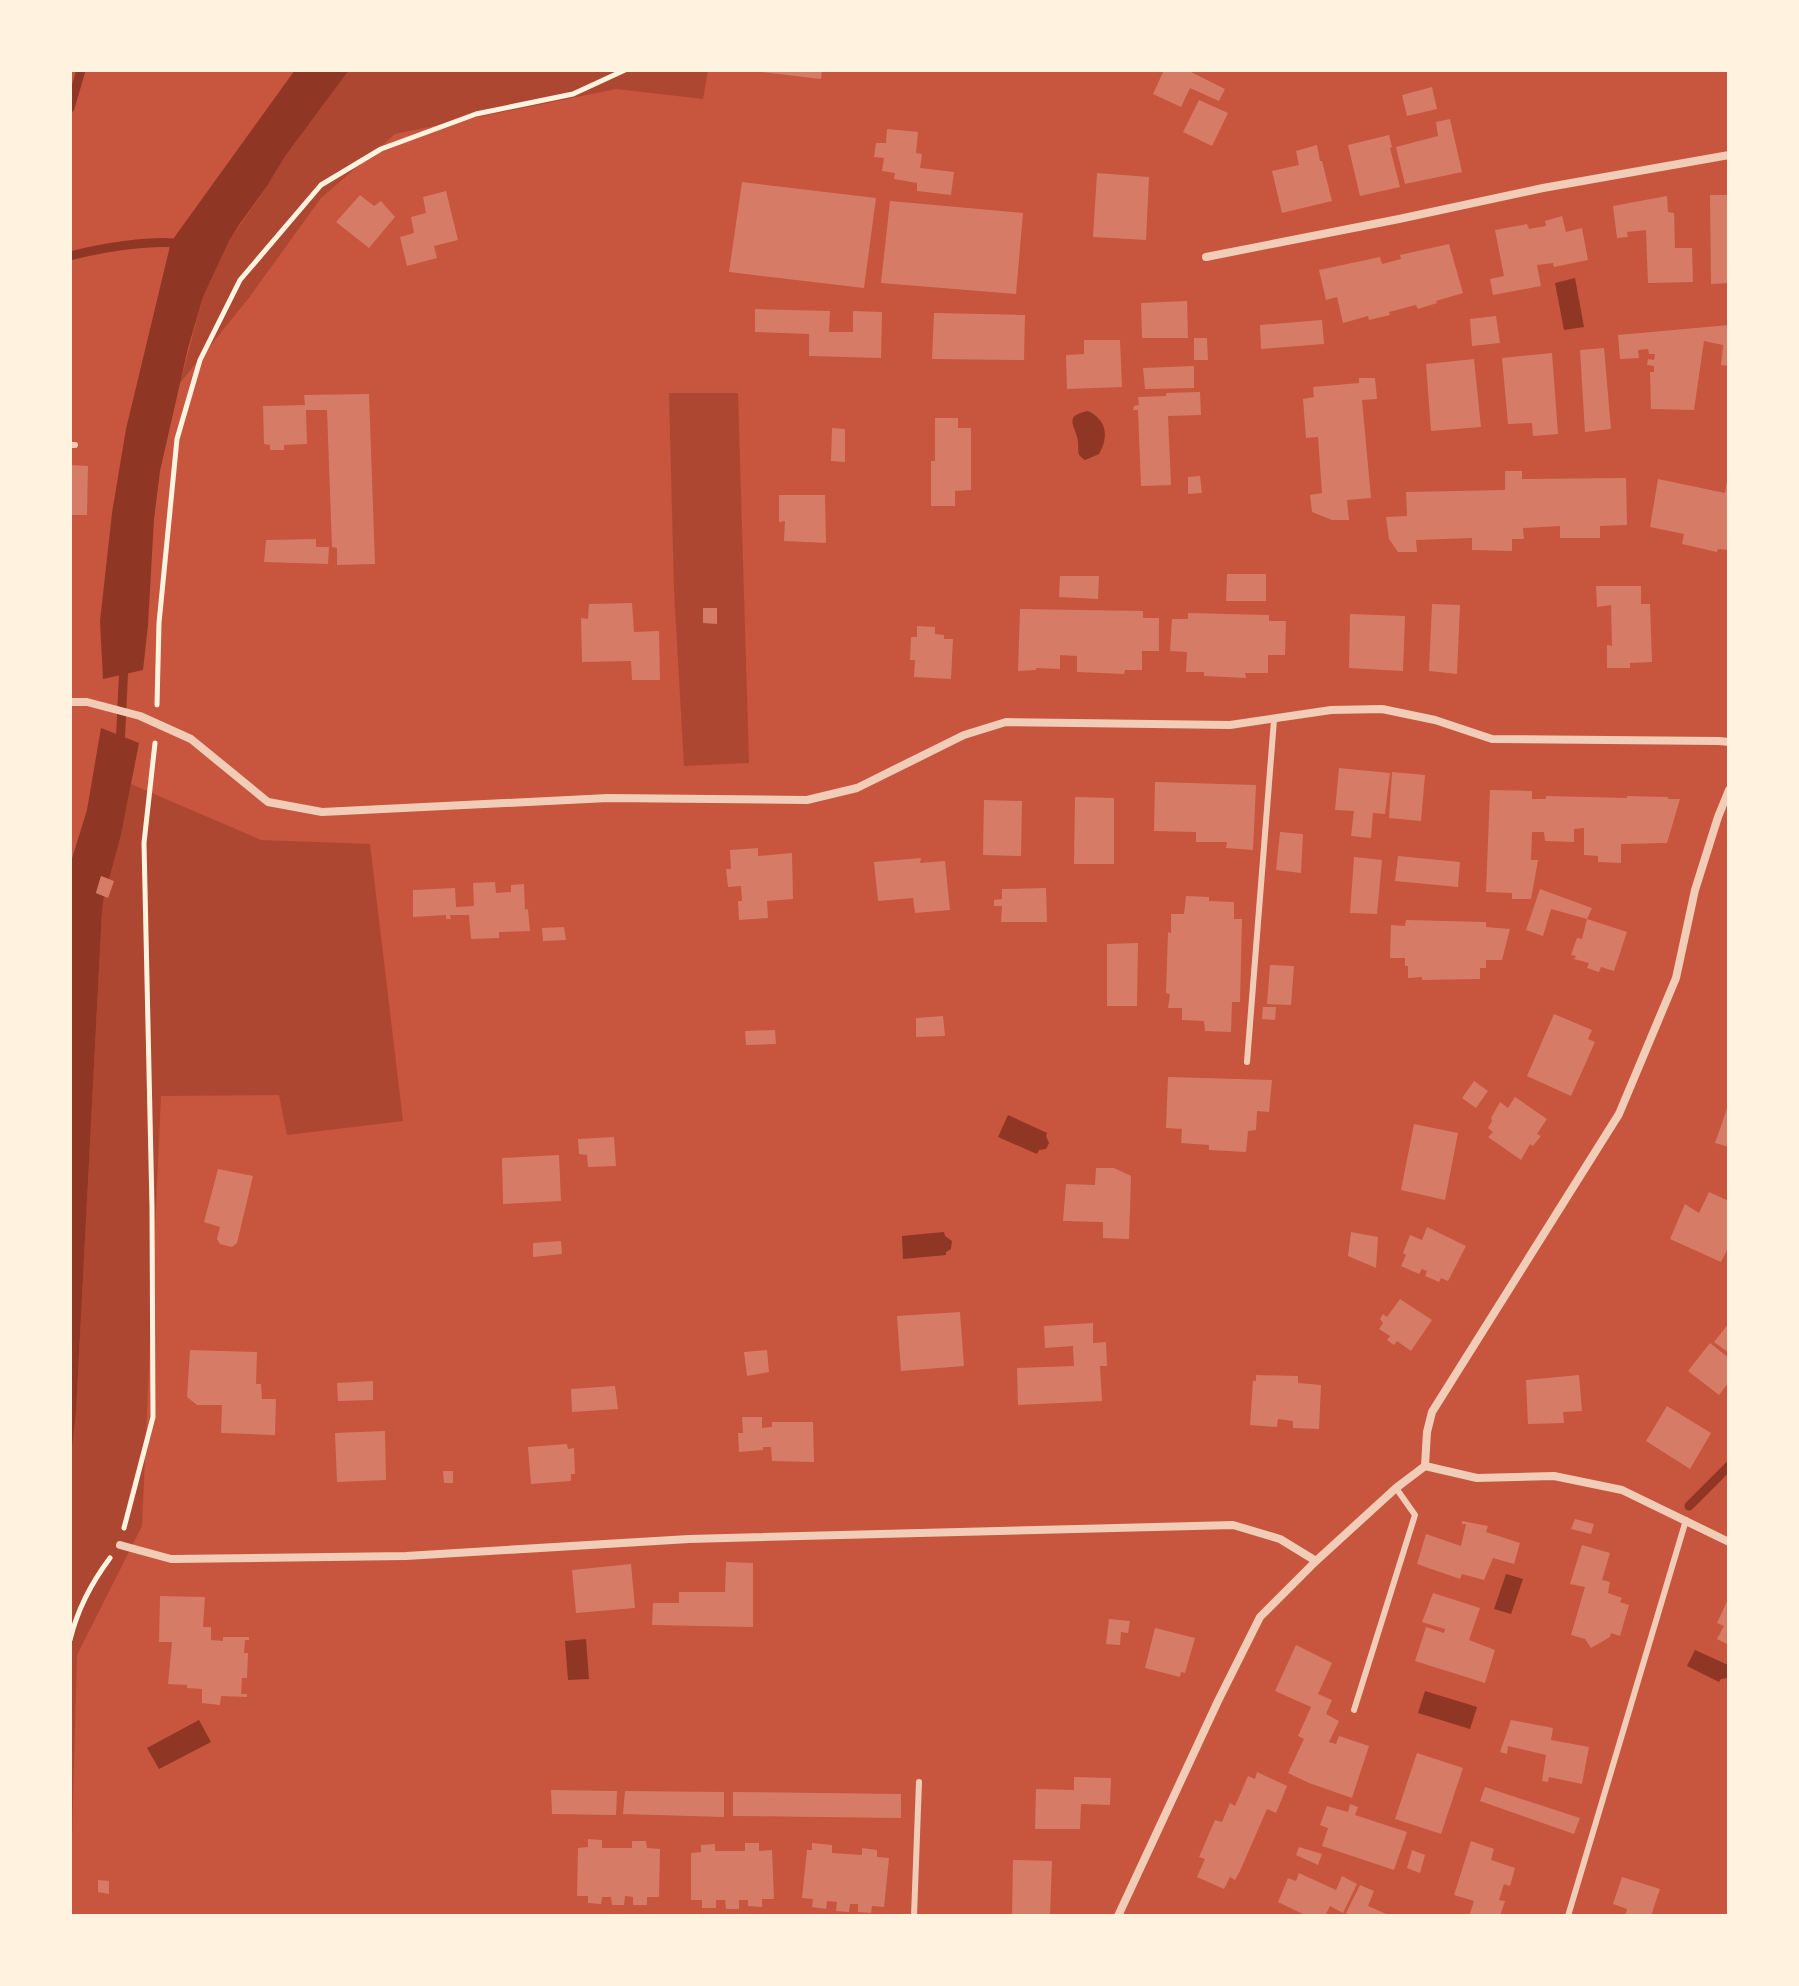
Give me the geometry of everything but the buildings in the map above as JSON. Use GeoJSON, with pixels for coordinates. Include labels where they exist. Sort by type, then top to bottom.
{"type":"FeatureCollection","features":[{"type":"Feature","properties":{"kind":"street"},"geometry":{"type":"LineString","coordinates":[[1206,257],[1543,188],[1729,155]]}},
{"type":"Feature","properties":{"kind":"street"},"geometry":{"type":"LineString","coordinates":[[70,702],[87,702],[140,716],[191,739],[268,802],[322,812],[608,798],[807,800],[857,788],[964,735],[1006,722],[1230,725],[1331,710],[1382,709],[1435,720],[1492,739],[1729,742]]}},
{"type":"Feature","properties":{"kind":"street"},"geometry":{"type":"LineString","coordinates":[[1118,1916],[1260,1617],[1316,1561],[1396,1488],[1425,1466],[1432,1412],[1619,1114],[1676,978],[1695,890],[1729,790]]}},
{"type":"Feature","properties":{"kind":"street"},"geometry":{"type":"LineString","coordinates":[[1425,1466],[1477,1478],[1554,1476],[1622,1490],[1729,1542]]}},
{"type":"Feature","properties":{"kind":"street"},"geometry":{"type":"LineString","coordinates":[[120,1545],[171,1559],[406,1556],[689,1539],[1233,1525],[1280,1539],[1316,1561]]}},
{"type":"Feature","properties":{"kind":"lane"},"geometry":{"type":"LineString","coordinates":[[1247,1062],[1274,720]]}},
{"type":"Feature","properties":{"kind":"lane"},"geometry":{"type":"LineString","coordinates":[[1354,1710],[1415,1515],[1396,1488]]}},
{"type":"Feature","properties":{"kind":"lane"},"geometry":{"type":"LineString","coordinates":[[1568,1916],[1686,1520]]}},
{"type":"Feature","properties":{"kind":"lane"},"geometry":{"type":"LineString","coordinates":[[914,1916],[919,1782]]}},
{"type":"Feature","properties":{"kind":"shaded area"},"geometry":{"type":"Polygon","coordinates":[[[295,70],[349,70],[239,225],[203,297],[160,471],[143,670],[103,679],[100,621],[112,513],[126,429],[171,242],[295,70]]]}},
{"type":"Feature","properties":{"kind":"shaded area"},"geometry":{"type":"Polygon","coordinates":[[[349,70],[708,70],[703,99],[616,89],[395,134],[321,198],[248,299],[180,383],[203,297],[229,241],[286,155],[349,70]]]}},
{"type":"Feature","properties":{"kind":"shaded area"},"geometry":{"type":"Polygon","coordinates":[[[1575,278],[1584,327],[1564,330],[1555,283],[1575,278]]]}},
{"type":"Feature","properties":{"kind":"shaded area"},"geometry":{"type":"Polygon","coordinates":[[[669,393],[738,393],[749,763],[684,766],[674,590],[669,393]]]}},
{"type":"Feature","properties":{"kind":"shaded area"},"geometry":{"type":"Polygon","coordinates":[[[1088,411],[1099,419],[1105,435],[1099,454],[1085,460],[1078,452],[1072,423],[1075,416],[1088,411]]]}},
{"type":"Feature","properties":{"kind":"shaded area"},"geometry":{"type":"Polygon","coordinates":[[[101,728],[139,743],[109,879],[101,876],[96,893],[104,896],[76,1413],[70,1466],[70,865],[87,810],[101,728]]]}},
{"type":"Feature","properties":{"kind":"shaded area"},"geometry":{"type":"Polygon","coordinates":[[[131,784],[261,840],[370,844],[403,1121],[287,1135],[279,1095],[161,1096],[142,1526],[77,1655],[70,1911],[70,1466],[76,1413],[102,911],[131,784]]]}},
{"type":"Feature","properties":{"kind":"shaded area"},"geometry":{"type":"Polygon","coordinates":[[[1008,1115],[1047,1133],[1049,1143],[1046,1149],[1039,1150],[1037,1154],[998,1137],[1008,1115]]]}},
{"type":"Feature","properties":{"kind":"shaded area"},"geometry":{"type":"Polygon","coordinates":[[[944,1232],[952,1241],[946,1255],[903,1259],[902,1236],[944,1232]]]}},
{"type":"Feature","properties":{"kind":"shaded area"},"geometry":{"type":"Polygon","coordinates":[[[1506,1574],[1523,1579],[1511,1614],[1494,1609],[1506,1574]]]}},
{"type":"Feature","properties":{"kind":"shaded area"},"geometry":{"type":"Polygon","coordinates":[[[586,1639],[589,1679],[568,1680],[565,1641],[586,1639]]]}},
{"type":"Feature","properties":{"kind":"shaded area"},"geometry":{"type":"Polygon","coordinates":[[[1695,1650],[1728,1665],[1728,1678],[1719,1682],[1687,1666],[1695,1650]]]}},
{"type":"Feature","properties":{"kind":"shaded area"},"geometry":{"type":"Polygon","coordinates":[[[1425,1691],[1477,1707],[1470,1729],[1418,1713],[1425,1691]]]}},
{"type":"Feature","properties":{"kind":"shaded area"},"geometry":{"type":"Polygon","coordinates":[[[199,1720],[211,1742],[159,1769],[147,1748],[199,1720]]]}},
{"type":"Feature","properties":{"kind":"waterway"},"geometry":{"type":"LineString","coordinates":[[70,108],[81,70]]}},
{"type":"Feature","properties":{"kind":"waterway"},"geometry":{"type":"LineString","coordinates":[[70,256],[126,245],[183,244]]}},
{"type":"Feature","properties":{"kind":"waterway"},"geometry":{"type":"LineString","coordinates":[[120,748],[124,663]]}},
{"type":"Feature","properties":{"kind":"waterway"},"geometry":{"type":"LineString","coordinates":[[1689,1506],[1729,1466]]}}]}
